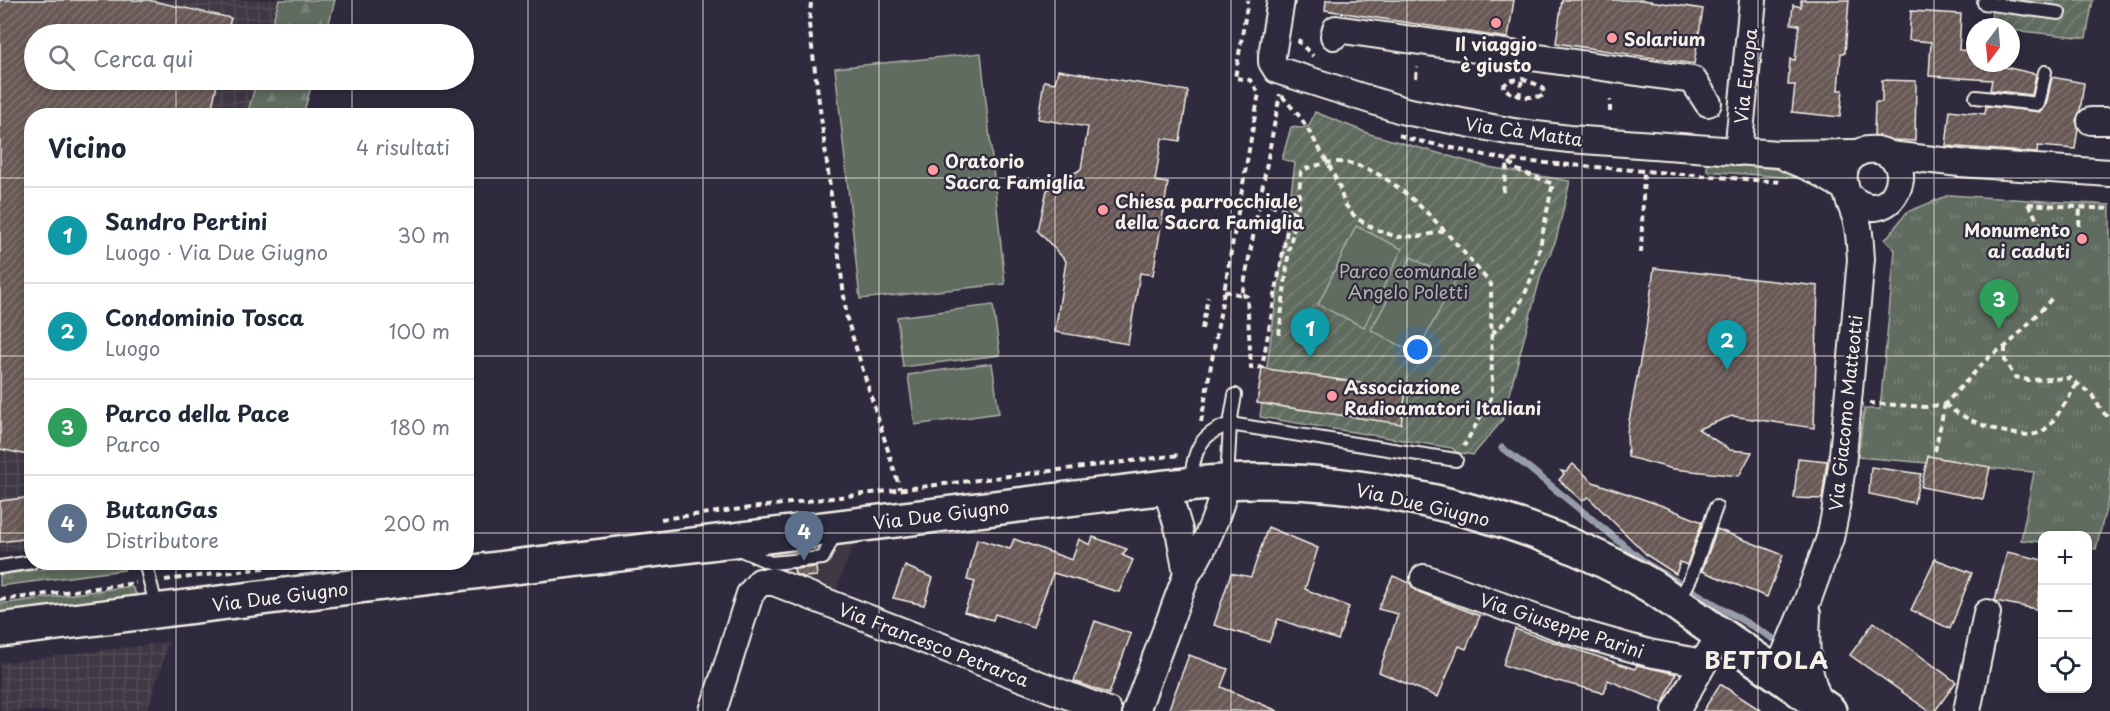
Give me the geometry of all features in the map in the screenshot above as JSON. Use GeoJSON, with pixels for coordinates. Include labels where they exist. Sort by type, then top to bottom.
{"type":"FeatureCollection","features":[{"type":"Feature","properties":{"kind":"main road","name":"Via Due Giugno"},"geometry":{"type":"LineString","coordinates":[[0,630],[1180,486],[1227,482],[1279,482],[1338,486],[1436,503],[1521,528],[1581,550],[1644,582],[1684,592],[1720,634],[1825,708]]}},
{"type":"Feature","properties":{"kind":"street","name":"Via Cà Matta"},"geometry":{"type":"LineString","coordinates":[[1281,0],[1272,55],[1272,62],[1277,70],[1406,111],[1463,124],[1569,139],[1778,154],[1857,153]]}},
{"type":"Feature","properties":{"kind":"street","name":"Via Europa"},"geometry":{"type":"LineString","coordinates":[[1738,152],[1753,0]]}},
{"type":"Feature","properties":{"kind":"street"},"geometry":{"type":"LineString","coordinates":[[1334,36],[1336,29],[1523,77],[1693,80],[1708,103]]}},
{"type":"Feature","properties":{"kind":"street"},"geometry":{"type":"LineString","coordinates":[[1960,163],[1926,174],[1874,207],[1865,206],[1847,191],[1843,177],[1845,168],[1857,153],[1873,149],[1889,155],[1960,163],[2110,173]]}},
{"type":"Feature","properties":{"kind":"street","name":"Via Cà Matta"},"geometry":{"type":"LineString","coordinates":[[1778,154],[1815,170],[1847,191]]}},
{"type":"Feature","properties":{"kind":"street"},"geometry":{"type":"LineString","coordinates":[[1889,155],[1900,170],[1901,179],[1891,196]]}},
{"type":"Feature","properties":{"kind":"street","name":"Via Giacomo Matteotti"},"geometry":{"type":"LineString","coordinates":[[1777,673],[1808,599],[1830,538],[1842,466],[1861,259],[1858,226],[1847,191]]}},
{"type":"Feature","properties":{"kind":"street","name":"Via Giacomo Matteotti"},"geometry":{"type":"LineString","coordinates":[[1861,259],[1871,228],[1891,196]]}},
{"type":"Feature","properties":{"kind":"street"},"geometry":{"type":"LineString","coordinates":[[1136,711],[1187,574],[1208,535],[1227,482]]}},
{"type":"Feature","properties":{"kind":"street"},"geometry":{"type":"LineString","coordinates":[[1180,486],[1187,574]]}},
{"type":"Feature","properties":{"kind":"street","name":"Via Giuseppe Parini"},"geometry":{"type":"LineString","coordinates":[[1424,578],[1568,630],[1649,653],[1703,663]]}},
{"type":"Feature","properties":{"kind":"street","name":"Via Francesco Petrarca"},"geometry":{"type":"LineString","coordinates":[[713,711],[750,594],[759,582],[774,582],[1108,711]]}},
{"type":"Feature","properties":{"kind":"street","name":"Via Giacomo Matteotti"},"geometry":{"type":"LineString","coordinates":[[1808,599],[1805,644],[1808,671],[1813,688],[1825,708]]}},
{"type":"Feature","properties":{"kind":"street"},"geometry":{"type":"LineString","coordinates":[[1967,711],[1987,613]]}},
{"type":"Feature","properties":{"kind":"street"},"geometry":{"type":"LineString","coordinates":[[1676,711],[1720,634]]}},
{"type":"Feature","properties":{"kind":"lane"},"geometry":{"type":"LineString","coordinates":[[1984,3],[2059,13]]}},
{"type":"Feature","properties":{"kind":"lane"},"geometry":{"type":"LineString","coordinates":[[1976,97],[2038,104],[2045,72]]}},
{"type":"Feature","properties":{"kind":"lane"},"geometry":{"type":"LineString","coordinates":[[1227,482],[1230,424],[1235,395]]}},
{"type":"Feature","properties":{"kind":"lane"},"geometry":{"type":"LineString","coordinates":[[1180,486],[1195,453],[1204,440],[1220,428],[1230,424],[1456,460]]}},
{"type":"Feature","properties":{"kind":"lane"},"geometry":{"type":"LineString","coordinates":[[1684,592],[1716,507]]}},
{"type":"Feature","properties":{"kind":"lane"},"geometry":{"type":"LineString","coordinates":[[0,567],[24,563]]}},
{"type":"Feature","properties":{"kind":"lane"},"geometry":{"type":"LineString","coordinates":[[147,570],[158,611]]}},
{"type":"Feature","properties":{"kind":"path"},"geometry":{"type":"LineString","coordinates":[[657,520],[1195,453],[1259,93],[1251,80],[1236,78],[1248,0]]}},
{"type":"Feature","properties":{"kind":"path"},"geometry":{"type":"LineString","coordinates":[[811,3],[809,24],[847,319],[900,489]]}},
{"type":"Feature","properties":{"kind":"path"},"geometry":{"type":"LineString","coordinates":[[1301,31],[1299,42],[1309,54],[1318,60]]}},
{"type":"Feature","properties":{"kind":"path"},"geometry":{"type":"LineString","coordinates":[[1416,78],[1417,68]]}},
{"type":"Feature","properties":{"kind":"path"},"geometry":{"type":"LineString","coordinates":[[1523,77],[1542,87],[1544,92],[1542,96],[1523,77]]}},
{"type":"Feature","properties":{"kind":"path"},"geometry":{"type":"LineString","coordinates":[[1242,295],[1280,93],[1301,118],[1328,162],[1344,203],[1356,218],[1375,229],[1397,237],[1422,236],[1443,231]]}},
{"type":"Feature","properties":{"kind":"path"},"geometry":{"type":"LineString","coordinates":[[1610,100],[1610,112]]}},
{"type":"Feature","properties":{"kind":"path"},"geometry":{"type":"LineString","coordinates":[[1508,160],[1790,183]]}},
{"type":"Feature","properties":{"kind":"path"},"geometry":{"type":"LineString","coordinates":[[1503,192],[1508,160]]}},
{"type":"Feature","properties":{"kind":"path"},"geometry":{"type":"LineString","coordinates":[[1492,334],[1514,312],[1525,294],[1536,259],[1553,184],[1515,169],[1508,160]]}},
{"type":"Feature","properties":{"kind":"path"},"geometry":{"type":"LineString","coordinates":[[1279,335],[1290,249],[1298,212],[1301,172],[1328,162],[1349,163],[1373,171],[1419,203],[1491,284],[1492,396],[1456,460]]}},
{"type":"Feature","properties":{"kind":"path"},"geometry":{"type":"LineString","coordinates":[[1641,253],[1644,171]]}},
{"type":"Feature","properties":{"kind":"path"},"geometry":{"type":"LineString","coordinates":[[2049,240],[2028,204],[2110,209]]}},
{"type":"Feature","properties":{"kind":"path"},"geometry":{"type":"LineString","coordinates":[[1270,205],[1298,212]]}},
{"type":"Feature","properties":{"kind":"path"},"geometry":{"type":"LineString","coordinates":[[2079,226],[2080,207]]}},
{"type":"Feature","properties":{"kind":"path"},"geometry":{"type":"LineString","coordinates":[[1224,291],[1247,296],[1251,368],[1262,367],[1287,230],[1298,212]]}},
{"type":"Feature","properties":{"kind":"path"},"geometry":{"type":"LineString","coordinates":[[1935,450],[1945,404],[1991,355],[2005,347],[2054,296]]}},
{"type":"Feature","properties":{"kind":"path"},"geometry":{"type":"LineString","coordinates":[[1202,329],[1208,297]]}},
{"type":"Feature","properties":{"kind":"path"},"geometry":{"type":"LineString","coordinates":[[2005,347],[2005,361],[2015,377],[2028,380],[2070,378],[2092,395],[2110,419]]}},
{"type":"Feature","properties":{"kind":"path"},"geometry":{"type":"LineString","coordinates":[[1945,404],[1952,411],[2003,431],[2022,435],[2040,433],[2078,384]]}},
{"type":"Feature","properties":{"kind":"path"},"geometry":{"type":"LineString","coordinates":[[1848,402],[1926,407],[1945,404]]}},
{"type":"Feature","properties":{"kind":"shaded area"},"geometry":{"type":"Polygon","coordinates":[[[0,0],[279,0],[272,24],[24,24],[24,90],[254,90],[249,108],[24,108],[24,550],[0,553],[0,0]]]}},
{"type":"Feature","properties":{"kind":"shaded area"},"geometry":{"type":"Polygon","coordinates":[[[855,538],[834,597],[755,567],[742,554],[855,538]]]}},
{"type":"Feature","properties":{"kind":"shaded area"},"geometry":{"type":"Polygon","coordinates":[[[169,642],[147,711],[0,711],[0,663],[169,642]]]}},
{"type":"Feature","properties":{"kind":"green space"},"geometry":{"type":"Polygon","coordinates":[[[279,0],[335,0],[329,24],[272,24],[279,0]]]}},
{"type":"Feature","properties":{"kind":"green space"},"geometry":{"type":"Polygon","coordinates":[[[1992,0],[2093,0],[2086,38],[2020,31],[2020,18],[1991,18],[1992,0]]]}},
{"type":"Feature","properties":{"kind":"green space"},"geometry":{"type":"Polygon","coordinates":[[[981,53],[1005,284],[860,299],[835,68],[981,53]]]}},
{"type":"Feature","properties":{"kind":"green space"},"geometry":{"type":"Polygon","coordinates":[[[254,90],[310,90],[305,108],[249,108],[254,90]]]}},
{"type":"Feature","properties":{"kind":"green space","name":"Parco comunale Angelo Poletti"},"geometry":{"type":"Polygon","coordinates":[[[1315,112],[1370,134],[1488,167],[1570,181],[1556,240],[1541,275],[1502,421],[1473,455],[1456,452],[1452,448],[1260,417],[1295,163],[1282,159],[1291,127],[1309,126],[1315,112]]]}},
{"type":"Feature","properties":{"kind":"green space"},"geometry":{"type":"Polygon","coordinates":[[[1707,162],[1796,171],[1796,178],[1707,171],[1707,162]]]}},
{"type":"Feature","properties":{"kind":"green space"},"geometry":{"type":"Polygon","coordinates":[[[1949,195],[2110,205],[2110,492],[2096,549],[2092,548],[2092,531],[2038,531],[2038,542],[2021,540],[2034,472],[1858,457],[1864,409],[1880,409],[1895,250],[1885,240],[1907,212],[1949,195]]]}},
{"type":"Feature","properties":{"kind":"green space"},"geometry":{"type":"Polygon","coordinates":[[[1356,226],[1402,249],[1364,327],[1318,305],[1356,226]]]}},
{"type":"Feature","properties":{"kind":"green space"},"geometry":{"type":"Polygon","coordinates":[[[1411,257],[1455,281],[1416,354],[1371,330],[1411,257]]]}},
{"type":"Feature","properties":{"kind":"green space"},"geometry":{"type":"Polygon","coordinates":[[[993,305],[1000,355],[903,367],[897,317],[993,305]]]}},
{"type":"Feature","properties":{"kind":"green space"},"geometry":{"type":"Polygon","coordinates":[[[992,363],[999,413],[915,425],[908,375],[992,363]]]}},
{"type":"Feature","properties":{"kind":"green space"},"geometry":{"type":"Polygon","coordinates":[[[36,570],[124,570],[0,586],[0,575],[36,570]]]}},
{"type":"Feature","properties":{"kind":"green space"},"geometry":{"type":"Polygon","coordinates":[[[132,587],[137,595],[134,599],[0,619],[0,604],[132,587]]]}},
{"type":"Feature","properties":{"kind":"building"},"geometry":{"type":"Polygon","coordinates":[[[0,0],[148,0],[231,18],[230,24],[24,24],[24,90],[216,90],[212,108],[24,108],[24,454],[0,449],[0,0]]]}},
{"type":"Feature","properties":{"kind":"building"},"geometry":{"type":"Polygon","coordinates":[[[1326,0],[1514,0],[1508,38],[1325,10],[1326,0]]]}},
{"type":"Feature","properties":{"kind":"building"},"geometry":{"type":"Polygon","coordinates":[[[1562,0],[1643,0],[1703,9],[1694,64],[1556,43],[1562,0]]]}},
{"type":"Feature","properties":{"kind":"building"},"geometry":{"type":"Polygon","coordinates":[[[1801,0],[1849,0],[1845,53],[1841,53],[1838,90],[1843,90],[1840,117],[1792,112],[1795,85],[1788,85],[1790,59],[1795,60],[1799,25],[1791,24],[1793,5],[1801,7],[1801,0]]]}},
{"type":"Feature","properties":{"kind":"building"},"geometry":{"type":"Polygon","coordinates":[[[1911,11],[1961,14],[1959,50],[1966,50],[1966,72],[2020,70],[2036,74],[2032,95],[1990,90],[1992,80],[1929,76],[1931,42],[1909,40],[1911,11]]]}},
{"type":"Feature","properties":{"kind":"building","name":"Chiesa parrocchiale della Sacra Famiglia"},"geometry":{"type":"Polygon","coordinates":[[[1058,70],[1188,91],[1180,141],[1162,138],[1155,181],[1168,183],[1153,275],[1140,273],[1128,344],[1055,332],[1066,261],[1038,231],[1047,190],[1081,169],[1088,127],[1038,119],[1044,81],[1055,83],[1058,70]]]}},
{"type":"Feature","properties":{"kind":"building"},"geometry":{"type":"Polygon","coordinates":[[[2052,77],[2084,83],[2080,111],[2076,120],[2078,128],[2075,149],[2038,146],[2037,153],[1946,146],[1950,110],[1985,114],[1986,106],[2041,112],[2046,106],[2052,77]]]}},
{"type":"Feature","properties":{"kind":"building"},"geometry":{"type":"Polygon","coordinates":[[[1882,80],[1916,81],[1915,141],[1892,140],[1874,135],[1875,102],[1882,102],[1882,80]]]}},
{"type":"Feature","properties":{"kind":"building"},"geometry":{"type":"Polygon","coordinates":[[[1654,268],[1818,286],[1814,428],[1732,416],[1698,429],[1730,450],[1752,452],[1739,476],[1673,469],[1628,457],[1627,432],[1646,329],[1654,268]]]}},
{"type":"Feature","properties":{"kind":"building","name":"Associazione Radioamatori Italiani"},"geometry":{"type":"Polygon","coordinates":[[[1262,368],[1406,390],[1401,424],[1257,403],[1262,368]]]}},
{"type":"Feature","properties":{"kind":"building"},"geometry":{"type":"Polygon","coordinates":[[[1928,456],[1990,467],[1983,499],[1921,487],[1928,456]]]}},
{"type":"Feature","properties":{"kind":"building"},"geometry":{"type":"Polygon","coordinates":[[[1798,458],[1827,461],[1822,499],[1794,498],[1798,458]]]}},
{"type":"Feature","properties":{"kind":"building"},"geometry":{"type":"Polygon","coordinates":[[[1573,464],[1593,482],[1702,522],[1687,565],[1680,562],[1676,574],[1648,556],[1588,497],[1582,501],[1559,480],[1564,474],[1561,471],[1566,472],[1573,464]]]}},
{"type":"Feature","properties":{"kind":"building"},"geometry":{"type":"Polygon","coordinates":[[[1871,467],[1921,474],[1914,503],[1869,494],[1871,467]]]}},
{"type":"Feature","properties":{"kind":"building"},"geometry":{"type":"Polygon","coordinates":[[[24,498],[24,539],[0,542],[0,501],[24,498]]]}},
{"type":"Feature","properties":{"kind":"building"},"geometry":{"type":"Polygon","coordinates":[[[1268,527],[1318,548],[1305,589],[1349,607],[1338,640],[1278,619],[1269,642],[1214,625],[1231,573],[1251,577],[1268,527]]]}},
{"type":"Feature","properties":{"kind":"building"},"geometry":{"type":"Polygon","coordinates":[[[1717,529],[1783,555],[1767,597],[1702,571],[1717,529]]]}},
{"type":"Feature","properties":{"kind":"building"},"geometry":{"type":"Polygon","coordinates":[[[1093,537],[1127,549],[1122,555],[1133,560],[1119,592],[1053,573],[1033,627],[995,614],[993,620],[964,612],[975,582],[967,580],[977,539],[1010,549],[1014,539],[1072,560],[1079,539],[1090,545],[1093,537]]]}},
{"type":"Feature","properties":{"kind":"building"},"geometry":{"type":"Polygon","coordinates":[[[2007,552],[2038,559],[2036,609],[1995,601],[2007,552]]]}},
{"type":"Feature","properties":{"kind":"building"},"geometry":{"type":"Polygon","coordinates":[[[1935,559],[1972,573],[1950,629],[1911,610],[1935,559]]]}},
{"type":"Feature","properties":{"kind":"building"},"geometry":{"type":"Polygon","coordinates":[[[905,566],[933,578],[924,605],[893,598],[905,566]]]}},
{"type":"Feature","properties":{"kind":"building"},"geometry":{"type":"Polygon","coordinates":[[[816,567],[817,576],[803,577],[795,574],[794,569],[816,567]]]}},
{"type":"Feature","properties":{"kind":"building"},"geometry":{"type":"Polygon","coordinates":[[[1393,576],[1410,583],[1419,592],[1480,616],[1466,649],[1459,646],[1438,697],[1379,672],[1398,614],[1378,609],[1393,576]]]}},
{"type":"Feature","properties":{"kind":"building"},"geometry":{"type":"Polygon","coordinates":[[[1095,621],[1131,634],[1109,694],[1074,681],[1095,621]]]}},
{"type":"Feature","properties":{"kind":"building"},"geometry":{"type":"Polygon","coordinates":[[[1874,622],[1956,682],[1935,711],[1929,711],[1850,655],[1874,622]]]}},
{"type":"Feature","properties":{"kind":"building"},"geometry":{"type":"Polygon","coordinates":[[[1515,629],[1635,669],[1637,665],[1676,674],[1663,703],[1608,680],[1604,693],[1557,682],[1503,665],[1515,629]]]}},
{"type":"Feature","properties":{"kind":"building"},"geometry":{"type":"Polygon","coordinates":[[[1189,655],[1228,669],[1221,687],[1278,711],[1168,711],[1189,655]]]}},
{"type":"Feature","properties":{"kind":"building"},"geometry":{"type":"Polygon","coordinates":[[[1720,684],[1762,711],[1703,711],[1720,684]]]}},
{"type":"Feature","properties":{"kind":"waterway"},"geometry":{"type":"LineString","coordinates":[[1502,448],[1647,564],[1779,642]]}},
{"type":"Feature","properties":{"kind":"place","name":"Il viaggio è giusto"},"geometry":{"type":"Point","coordinates":[1496,23]}},
{"type":"Feature","properties":{"kind":"place","name":"Solarium"},"geometry":{"type":"Point","coordinates":[1612,38]}},
{"type":"Feature","properties":{"kind":"place","name":"Oratorio Sacra Famiglia"},"geometry":{"type":"Point","coordinates":[933,170]}},
{"type":"Feature","properties":{"kind":"place","name":"Chiesa parrocchiale della Sacra Famiglia"},"geometry":{"type":"Point","coordinates":[1103,210]}},
{"type":"Feature","properties":{"kind":"place","name":"Monumento ai caduti"},"geometry":{"type":"Point","coordinates":[2082,239]}},
{"type":"Feature","properties":{"kind":"place","name":"Parco della Pace"},"geometry":{"type":"Point","coordinates":[1999,329]}},
{"type":"Feature","properties":{"kind":"place","name":"Sandro Pertini"},"geometry":{"type":"Point","coordinates":[1310,358]}},
{"type":"Feature","properties":{"kind":"place","name":"Condominio Tosca"},"geometry":{"type":"Point","coordinates":[1727,370]}},
{"type":"Feature","properties":{"kind":"place","name":"Associazione Radioamatori Italiani"},"geometry":{"type":"Point","coordinates":[1332,396]}},
{"type":"Feature","properties":{"kind":"place","name":"ButanGas"},"geometry":{"type":"Point","coordinates":[804,561]}},
{"type":"Feature","properties":{"kind":"district","name":"BETTOLA"},"geometry":{"type":"Point","coordinates":[1767,659]}}]}
